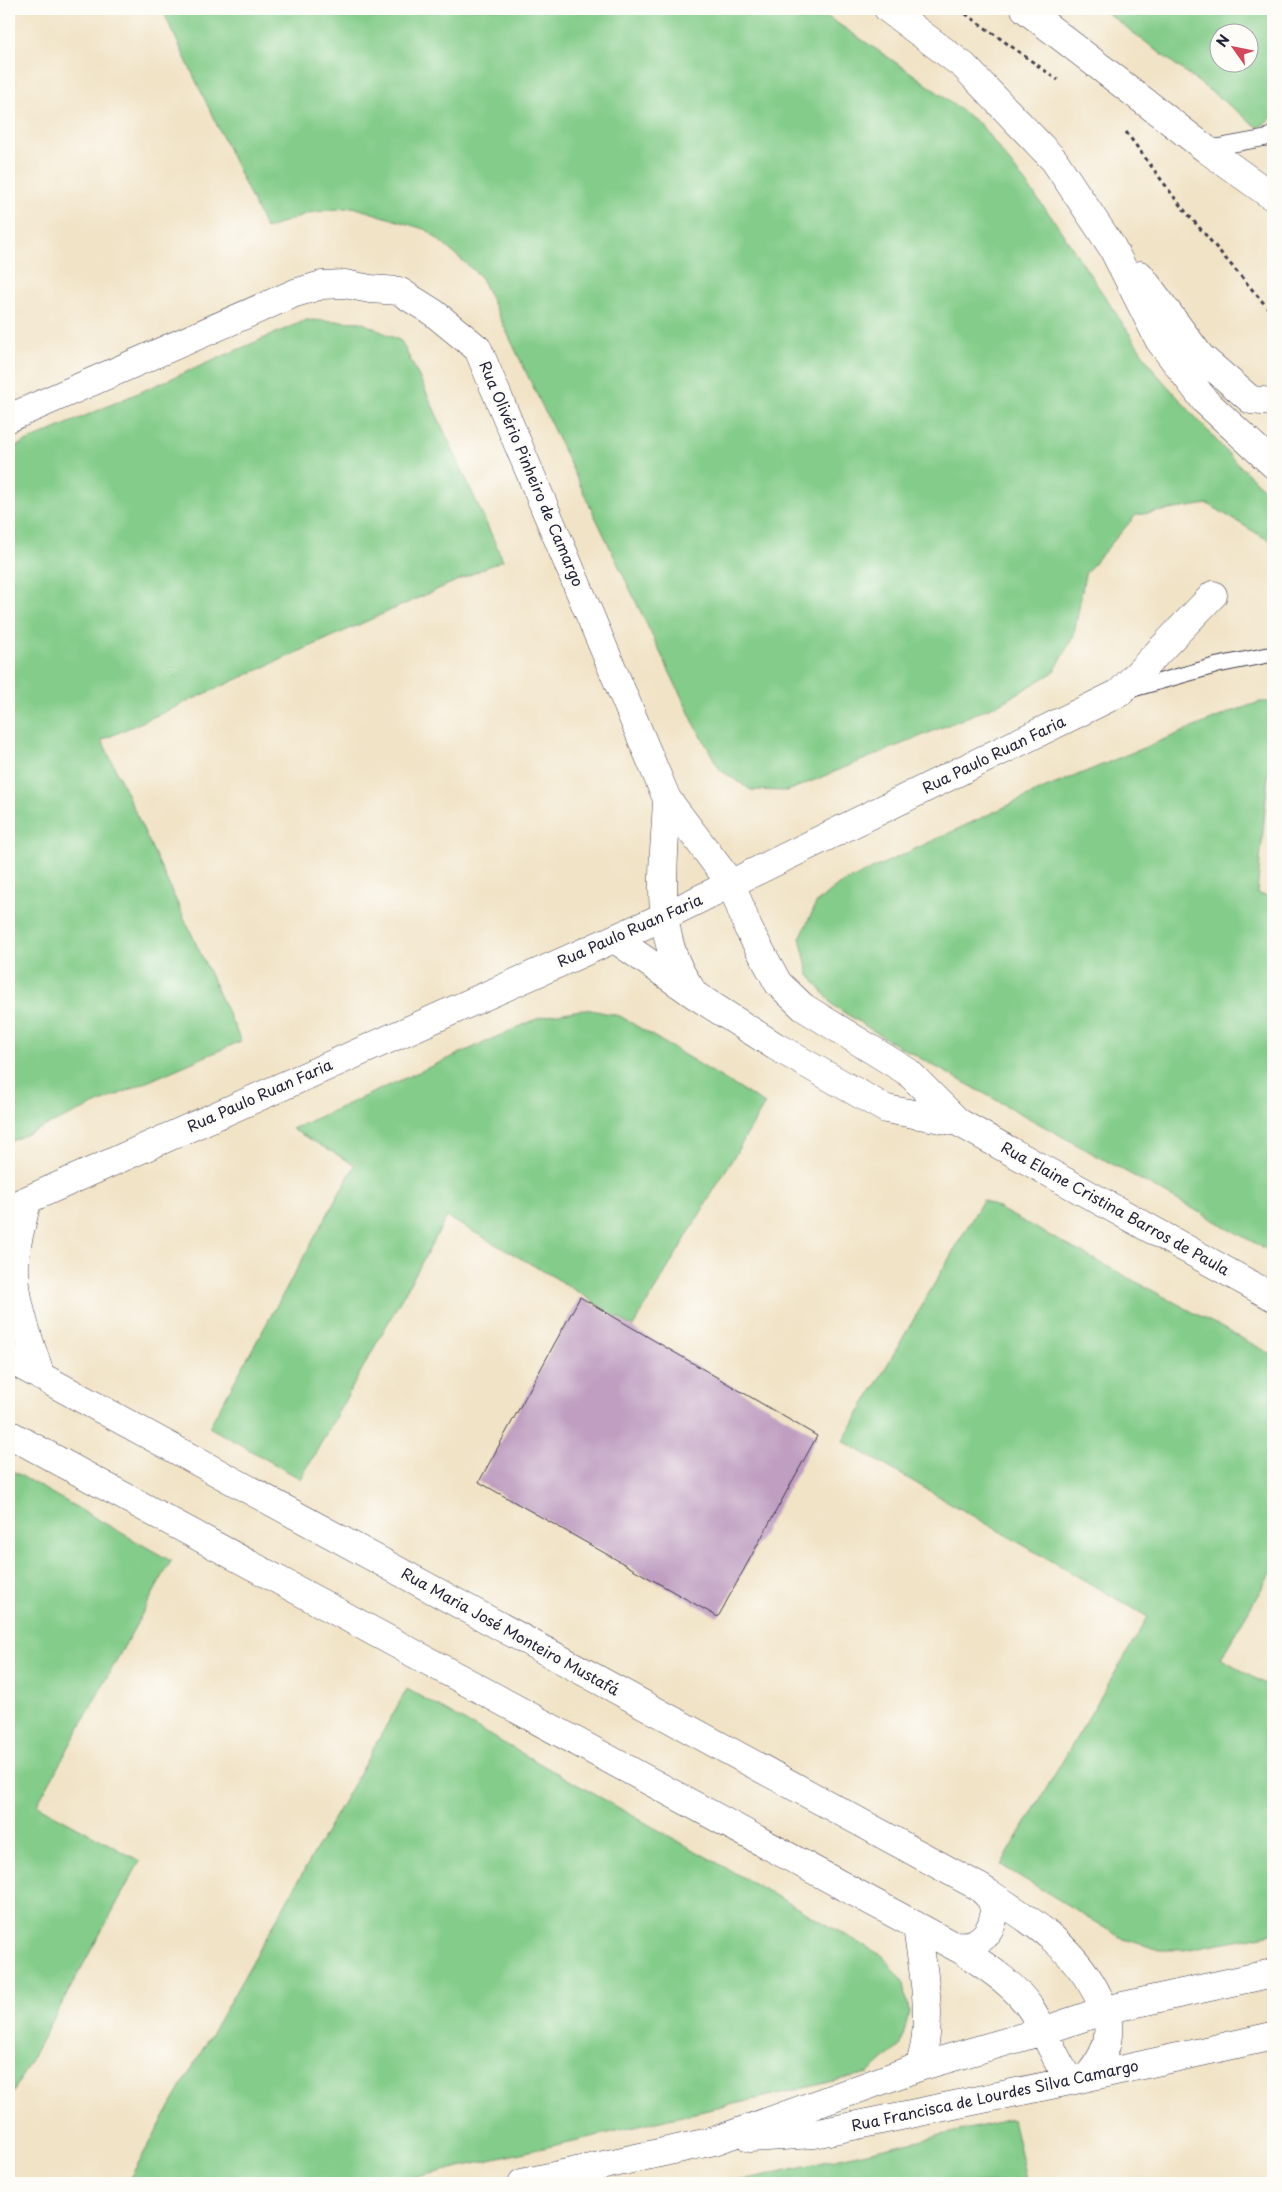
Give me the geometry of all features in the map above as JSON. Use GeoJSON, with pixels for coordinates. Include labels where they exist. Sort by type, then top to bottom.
{"type":"FeatureCollection","features":[{"type":"Feature","properties":{"kind":"street"},"geometry":{"type":"LineString","coordinates":[[888,9],[964,66],[1054,160],[1112,247],[1159,340],[1205,401],[1273,464]]}},
{"type":"Feature","properties":{"kind":"street"},"geometry":{"type":"LineString","coordinates":[[1025,9],[1273,197]]}},
{"type":"Feature","properties":{"kind":"street"},"geometry":{"type":"LineString","coordinates":[[1112,247],[1144,279],[1200,356],[1251,400],[1273,402]]}},
{"type":"Feature","properties":{"kind":"street","name":"Rua Olivério Pinheiro de Camargo"},"geometry":{"type":"LineString","coordinates":[[9,418],[295,293],[322,284],[345,284],[370,289],[399,291],[434,313],[478,349],[667,799],[732,885]]}},
{"type":"Feature","properties":{"kind":"street","name":"Rua Paulo Ruan Faria"},"geometry":{"type":"LineString","coordinates":[[18,1204],[615,939],[732,885],[1119,693],[1213,595]]}},
{"type":"Feature","properties":{"kind":"street","name":"Rua Olivério Pinheiro de Camargo"},"geometry":{"type":"LineString","coordinates":[[663,917],[667,799]]}},
{"type":"Feature","properties":{"kind":"street","name":"Rua Elaine Cristina Barros de Paula"},"geometry":{"type":"LineString","coordinates":[[732,885],[748,928],[778,983],[803,1008],[908,1072],[958,1122],[1273,1297]]}},
{"type":"Feature","properties":{"kind":"street","name":"Rua Elaine Cristina Barros de Paula"},"geometry":{"type":"LineString","coordinates":[[663,917],[673,956],[684,980],[695,995]]}},
{"type":"Feature","properties":{"kind":"street","name":"Rua Elaine Cristina Barros de Paula"},"geometry":{"type":"LineString","coordinates":[[615,939],[695,995],[775,1046],[886,1109],[958,1122]]}},
{"type":"Feature","properties":{"kind":"street"},"geometry":{"type":"LineString","coordinates":[[18,1204],[15,1274],[22,1317],[41,1377]]}},
{"type":"Feature","properties":{"kind":"street","name":"Rua Maria José Monteiro Mustafá"},"geometry":{"type":"LineString","coordinates":[[9,1359],[980,1887],[1056,1939],[1081,1967],[1093,1985],[1105,2010],[1108,2022],[1108,2036],[1099,2063],[1079,2079]]}},
{"type":"Feature","properties":{"kind":"street"},"geometry":{"type":"LineString","coordinates":[[9,1434],[952,1945],[990,1969],[1014,1989],[1030,2008],[1043,2031],[1079,2079]]}},
{"type":"Feature","properties":{"kind":"street","name":"Rua Maria José Monteiro Mustafá"},"geometry":{"type":"LineString","coordinates":[[952,1945],[971,1944],[984,1936],[991,1926],[994,1913],[992,1900],[980,1887]]}},
{"type":"Feature","properties":{"kind":"street"},"geometry":{"type":"LineString","coordinates":[[917,1927],[927,2001],[923,2054],[919,2067]]}},
{"type":"Feature","properties":{"kind":"street","name":"Rua Francisca de Lourdes Silva Camargo"},"geometry":{"type":"LineString","coordinates":[[522,2183],[714,2141],[919,2067],[1043,2031],[1105,2010],[1273,1973]]}},
{"type":"Feature","properties":{"kind":"street","name":"Rua Francisca de Lourdes Silva Camargo"},"geometry":{"type":"LineString","coordinates":[[714,2141],[814,2134],[1079,2079],[1273,2036]]}},
{"type":"Feature","properties":{"kind":"lane"},"geometry":{"type":"LineString","coordinates":[[1206,148],[1266,138],[1273,134]]}},
{"type":"Feature","properties":{"kind":"lane"},"geometry":{"type":"LineString","coordinates":[[1119,693],[1218,665],[1273,654]]}},
{"type":"Feature","properties":{"kind":"path"},"geometry":{"type":"LineString","coordinates":[[959,9],[1060,82]]}},
{"type":"Feature","properties":{"kind":"path"},"geometry":{"type":"LineString","coordinates":[[1123,128],[1180,206],[1273,314]]}},
{"type":"Feature","properties":{"kind":"green space"},"geometry":{"type":"Polygon","coordinates":[[[162,9],[816,9],[913,74],[981,125],[1053,219],[1155,372],[1233,459],[1273,498],[1273,543],[1208,504],[1136,515],[1085,574],[1074,635],[1054,672],[1001,703],[788,791],[751,790],[720,770],[694,723],[480,276],[427,230],[353,207],[308,213],[266,229],[162,9]]]}},
{"type":"Feature","properties":{"kind":"green space"},"geometry":{"type":"Polygon","coordinates":[[[1102,9],[1273,9],[1273,117],[1259,128],[1102,9]]]}},
{"type":"Feature","properties":{"kind":"green space"},"geometry":{"type":"Polygon","coordinates":[[[306,320],[361,322],[401,341],[503,560],[102,740],[241,1041],[9,1142],[9,449],[306,320]]]}},
{"type":"Feature","properties":{"kind":"green space"},"geometry":{"type":"Polygon","coordinates":[[[1260,702],[1273,702],[1273,723],[1257,894],[1273,897],[1273,1253],[891,1042],[834,1006],[809,975],[800,938],[817,902],[840,884],[1041,790],[1231,712],[1260,702]]]}},
{"type":"Feature","properties":{"kind":"green space"},"geometry":{"type":"Polygon","coordinates":[[[586,1009],[620,1016],[765,1104],[633,1327],[554,1277],[447,1217],[301,1479],[209,1427],[355,1165],[292,1129],[541,1017],[586,1009]]]}},
{"type":"Feature","properties":{"kind":"green space"},"geometry":{"type":"Polygon","coordinates":[[[983,1200],[1273,1355],[1273,1569],[1221,1658],[1273,1689],[1273,1933],[1184,1950],[1160,1950],[1124,1939],[1001,1865],[1148,1617],[843,1441],[983,1200]]]}},
{"type":"Feature","properties":{"kind":"green space"},"geometry":{"type":"Polygon","coordinates":[[[9,1469],[171,1561],[37,1805],[140,1861],[9,2100],[9,1469]]]}},
{"type":"Feature","properties":{"kind":"green space"},"geometry":{"type":"Polygon","coordinates":[[[407,1689],[883,1956],[904,1983],[909,2012],[901,2045],[869,2073],[391,2183],[127,2183],[407,1689]]]}},
{"type":"Feature","properties":{"kind":"green space"},"geometry":{"type":"Polygon","coordinates":[[[1012,2119],[1027,2183],[730,2183],[1012,2119]]]}},
{"type":"Feature","properties":{"kind":"building"},"geometry":{"type":"Polygon","coordinates":[[[580,1297],[817,1436],[718,1617],[479,1482],[580,1297]]]}}]}
